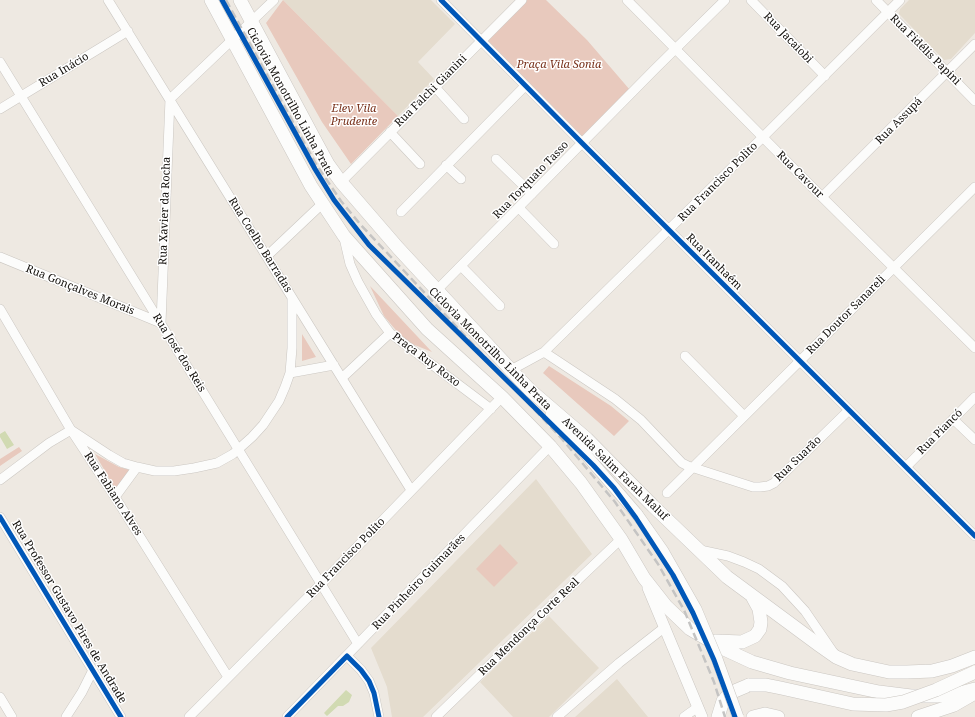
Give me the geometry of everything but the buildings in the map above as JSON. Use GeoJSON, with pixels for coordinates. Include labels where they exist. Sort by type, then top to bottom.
{"type":"FeatureCollection","features":[{"type":"Feature","properties":{"kind":"highway"},"geometry":{"type":"LineString","coordinates":[[211,0],[322,204],[344,236],[427,329],[502,397],[550,446],[581,483],[621,539],[644,578],[666,606],[690,629],[752,662],[790,673],[879,692],[911,696],[937,696],[960,693],[975,689]]}},
{"type":"Feature","properties":{"kind":"highway","name":"Avenida Salim Farah Maluf"},"geometry":{"type":"LineString","coordinates":[[240,0],[328,164],[341,182],[398,248],[530,390],[587,439],[653,506],[727,577],[836,657],[852,664],[889,672],[932,671],[952,666],[975,657]]}},
{"type":"Feature","properties":{"kind":"highway"},"geometry":{"type":"LineString","coordinates":[[711,641],[742,642],[755,636],[760,629],[762,622],[759,609],[751,595]]}},
{"type":"Feature","properties":{"kind":"highway"},"geometry":{"type":"LineString","coordinates":[[718,717],[723,701],[730,693],[749,685],[773,687],[853,704],[886,705],[909,700],[936,690],[975,672]]}},
{"type":"Feature","properties":{"kind":"highway"},"geometry":{"type":"LineString","coordinates":[[918,717],[954,705],[975,693]]}},
{"type":"Feature","properties":{"kind":"highway"},"geometry":{"type":"LineString","coordinates":[[753,717],[765,714],[778,717]]}},
{"type":"Feature","properties":{"kind":"main road"},"geometry":{"type":"LineString","coordinates":[[530,390],[637,514],[663,551],[696,609],[717,659],[738,717]]}},
{"type":"Feature","properties":{"kind":"main road"},"geometry":{"type":"LineString","coordinates":[[644,578],[700,712]]}},
{"type":"Feature","properties":{"kind":"street","name":"Rua Coelho Barradas"},"geometry":{"type":"LineString","coordinates":[[108,0],[412,490]]}},
{"type":"Feature","properties":{"kind":"street"},"geometry":{"type":"LineString","coordinates":[[170,99],[274,0]]}},
{"type":"Feature","properties":{"kind":"street","name":"Rua Itanhaém"},"geometry":{"type":"LineString","coordinates":[[441,0],[975,536]]}},
{"type":"Feature","properties":{"kind":"street","name":"Rua Falchi Gianini"},"geometry":{"type":"LineString","coordinates":[[341,182],[522,0]]}},
{"type":"Feature","properties":{"kind":"street","name":"Rua Cavour"},"geometry":{"type":"LineString","coordinates":[[627,0],[822,197],[975,348]]}},
{"type":"Feature","properties":{"kind":"street","name":"Rua Torquato Tasso"},"geometry":{"type":"LineString","coordinates":[[437,290],[725,0]]}},
{"type":"Feature","properties":{"kind":"street","name":"Rua Jacaiobi"},"geometry":{"type":"LineString","coordinates":[[751,0],[825,76]]}},
{"type":"Feature","properties":{"kind":"street","name":"Rua Fidélis Papini"},"geometry":{"type":"LineString","coordinates":[[876,0],[975,101]]}},
{"type":"Feature","properties":{"kind":"street","name":"Rua Francisco Polito"},"geometry":{"type":"LineString","coordinates":[[511,370],[544,352],[825,76],[900,0]]}},
{"type":"Feature","properties":{"kind":"street","name":"Rua Inácio"},"geometry":{"type":"LineString","coordinates":[[0,109],[128,31]]}},
{"type":"Feature","properties":{"kind":"street","name":"Rua Assupá"},"geometry":{"type":"LineString","coordinates":[[822,197],[975,44]]}},
{"type":"Feature","properties":{"kind":"street","name":"Rua José dos Reis"},"geometry":{"type":"LineString","coordinates":[[0,62],[358,644]]}},
{"type":"Feature","properties":{"kind":"street"},"geometry":{"type":"LineString","coordinates":[[401,212],[525,86]]}},
{"type":"Feature","properties":{"kind":"street"},"geometry":{"type":"LineString","coordinates":[[434,87],[464,119]]}},
{"type":"Feature","properties":{"kind":"street","name":"Rua Xavier da Rocha"},"geometry":{"type":"LineString","coordinates":[[161,323],[170,99]]}},
{"type":"Feature","properties":{"kind":"street"},"geometry":{"type":"LineString","coordinates":[[390,132],[420,164]]}},
{"type":"Feature","properties":{"kind":"street"},"geometry":{"type":"LineString","coordinates":[[496,159],[532,194]]}},
{"type":"Feature","properties":{"kind":"street"},"geometry":{"type":"LineString","coordinates":[[446,166],[461,179]]}},
{"type":"Feature","properties":{"kind":"street","name":"Rua Doutor Sanareli"},"geometry":{"type":"LineString","coordinates":[[667,493],[975,187]]}},
{"type":"Feature","properties":{"kind":"street"},"geometry":{"type":"LineString","coordinates":[[267,256],[322,204]]}},
{"type":"Feature","properties":{"kind":"street"},"geometry":{"type":"LineString","coordinates":[[519,208],[554,244]]}},
{"type":"Feature","properties":{"kind":"street","name":"Praça Ruy Roxo"},"geometry":{"type":"LineString","coordinates":[[344,236],[350,264],[358,282],[376,314],[390,333],[491,409]]}},
{"type":"Feature","properties":{"kind":"street","name":"Rua Gonçalves Morais"},"geometry":{"type":"LineString","coordinates":[[0,257],[161,323]]}},
{"type":"Feature","properties":{"kind":"street"},"geometry":{"type":"LineString","coordinates":[[461,266],[500,306]]}},
{"type":"Feature","properties":{"kind":"street"},"geometry":{"type":"LineString","coordinates":[[0,480],[26,460],[71,430],[123,463],[155,471],[174,471],[217,463],[239,450],[260,429],[273,411],[290,373],[292,348],[292,297]]}},
{"type":"Feature","properties":{"kind":"street","name":"Rua Fabiano Alves"},"geometry":{"type":"LineString","coordinates":[[0,309],[71,430],[228,677]]}},
{"type":"Feature","properties":{"kind":"street"},"geometry":{"type":"LineString","coordinates":[[343,377],[390,333]]}},
{"type":"Feature","properties":{"kind":"street","name":"Rua Suarão"},"geometry":{"type":"LineString","coordinates":[[544,352],[616,399],[641,420],[682,463],[760,488],[774,483],[782,476],[849,410]]}},
{"type":"Feature","properties":{"kind":"street"},"geometry":{"type":"LineString","coordinates":[[685,356],[744,416]]}},
{"type":"Feature","properties":{"kind":"street"},"geometry":{"type":"LineString","coordinates":[[290,373],[334,365]]}},
{"type":"Feature","properties":{"kind":"street","name":"Rua Francisco Polito"},"geometry":{"type":"LineString","coordinates":[[189,717],[321,584],[502,397]]}},
{"type":"Feature","properties":{"kind":"street","name":"Rua Piancó"},"geometry":{"type":"LineString","coordinates":[[906,467],[975,397]]}},
{"type":"Feature","properties":{"kind":"street"},"geometry":{"type":"LineString","coordinates":[[953,419],[975,440]]}},
{"type":"Feature","properties":{"kind":"street","name":"Rua Pinheiro Guimarães"},"geometry":{"type":"LineString","coordinates":[[287,717],[550,446]]}},
{"type":"Feature","properties":{"kind":"street"},"geometry":{"type":"LineString","coordinates":[[115,497],[137,467]]}},
{"type":"Feature","properties":{"kind":"street","name":"Rua Professor Gustavo Pires de Andrade"},"geometry":{"type":"LineString","coordinates":[[0,517],[121,717]]}},
{"type":"Feature","properties":{"kind":"street","name":"Rua Mendonça Corte Real"},"geometry":{"type":"LineString","coordinates":[[436,717],[621,539]]}},
{"type":"Feature","properties":{"kind":"street"},"geometry":{"type":"LineString","coordinates":[[698,550],[728,556],[744,562],[759,569],[782,586],[805,611],[836,657]]}},
{"type":"Feature","properties":{"kind":"street"},"geometry":{"type":"LineString","coordinates":[[557,717],[569,705],[632,652],[665,627]]}},
{"type":"Feature","properties":{"kind":"street"},"geometry":{"type":"LineString","coordinates":[[347,656],[361,670],[369,681],[374,693],[379,717]]}},
{"type":"Feature","properties":{"kind":"street"},"geometry":{"type":"LineString","coordinates":[[66,717],[82,692],[93,670]]}},
{"type":"Feature","properties":{"kind":"street"},"geometry":{"type":"LineString","coordinates":[[0,697],[12,717]]}},
{"type":"Feature","properties":{"kind":"street"},"geometry":{"type":"LineString","coordinates":[[684,717],[700,712]]}},
{"type":"Feature","properties":{"kind":"shaded area"},"geometry":{"type":"Polygon","coordinates":[[[283,0],[431,0],[455,24],[418,62],[434,79],[398,116],[283,0]]]}},
{"type":"Feature","properties":{"kind":"shaded area"},"geometry":{"type":"Polygon","coordinates":[[[909,0],[975,0],[975,33],[951,59],[944,60],[899,14],[900,9],[909,0]]]}},
{"type":"Feature","properties":{"kind":"shaded area"},"geometry":{"type":"Polygon","coordinates":[[[5,431],[14,445],[7,449],[0,437],[0,434],[5,431]]]}},
{"type":"Feature","properties":{"kind":"shaded area"},"geometry":{"type":"Polygon","coordinates":[[[536,479],[592,554],[423,717],[392,717],[387,687],[371,648],[536,479]]]}},
{"type":"Feature","properties":{"kind":"shaded area"},"geometry":{"type":"Polygon","coordinates":[[[549,616],[599,668],[549,717],[513,717],[480,682],[549,616]]]}},
{"type":"Feature","properties":{"kind":"shaded area"},"geometry":{"type":"Polygon","coordinates":[[[617,679],[648,717],[575,717],[617,679]]]}},
{"type":"Feature","properties":{"kind":"shaded area"},"geometry":{"type":"Polygon","coordinates":[[[346,690],[352,695],[349,702],[343,706],[338,706],[327,716],[324,713],[346,690]]]}},
{"type":"Feature","properties":{"kind":"green space","name":"Elev Vila Prudente"},"geometry":{"type":"Polygon","coordinates":[[[283,0],[398,116],[351,164],[322,122],[266,23],[283,0]]]}},
{"type":"Feature","properties":{"kind":"green space","name":"Praça Vila Sonia"},"geometry":{"type":"Polygon","coordinates":[[[522,0],[546,0],[587,40],[630,90],[579,141],[481,41],[522,0]]]}},
{"type":"Feature","properties":{"kind":"green space"},"geometry":{"type":"Polygon","coordinates":[[[370,286],[432,352],[405,341],[384,316],[370,286]]]}},
{"type":"Feature","properties":{"kind":"green space"},"geometry":{"type":"Polygon","coordinates":[[[302,334],[316,357],[302,361],[302,334]]]}},
{"type":"Feature","properties":{"kind":"green space"},"geometry":{"type":"Polygon","coordinates":[[[549,366],[611,406],[629,421],[614,436],[543,373],[549,366]]]}},
{"type":"Feature","properties":{"kind":"green space"},"geometry":{"type":"Polygon","coordinates":[[[19,447],[22,451],[0,466],[0,459],[19,447]]]}},
{"type":"Feature","properties":{"kind":"green space"},"geometry":{"type":"Polygon","coordinates":[[[95,454],[119,467],[130,470],[116,490],[95,454]]]}},
{"type":"Feature","properties":{"kind":"green space"},"geometry":{"type":"Polygon","coordinates":[[[500,544],[518,563],[494,587],[476,569],[500,544]]]}},
{"type":"Feature","properties":{"kind":"railway"},"geometry":{"type":"LineString","coordinates":[[226,0],[316,164],[341,201],[360,224],[562,439],[615,502],[658,564],[684,610],[714,682],[725,717]]}},
{"type":"Feature","properties":{"kind":"cycle path","name":"Ciclovia Monotrilho Linha Prata"},"geometry":{"type":"LineString","coordinates":[[222,0],[315,169],[334,200],[369,245],[593,465],[614,488],[636,518],[673,575],[693,613],[714,660],[735,717]]}},
{"type":"Feature","properties":{"kind":"cycle path"},"geometry":{"type":"LineString","coordinates":[[441,0],[975,536]]}},
{"type":"Feature","properties":{"kind":"cycle path"},"geometry":{"type":"LineString","coordinates":[[0,517],[121,717]]}},
{"type":"Feature","properties":{"kind":"cycle path"},"geometry":{"type":"LineString","coordinates":[[287,717],[347,656],[361,670],[369,681],[374,693],[379,717]]}}]}
